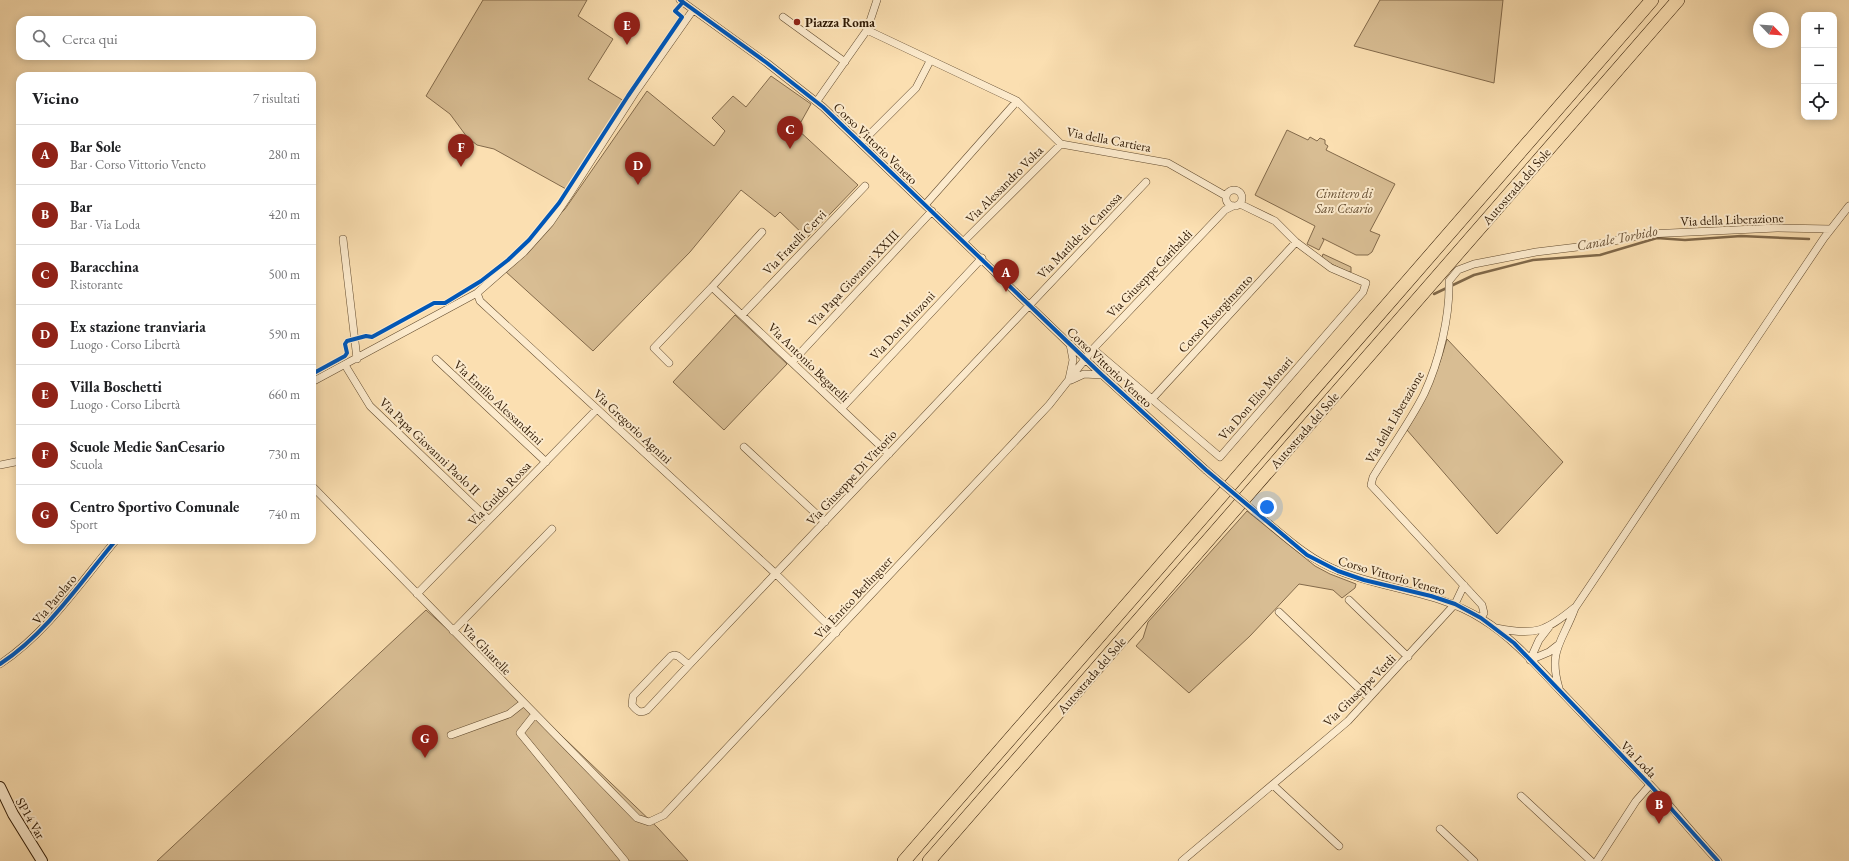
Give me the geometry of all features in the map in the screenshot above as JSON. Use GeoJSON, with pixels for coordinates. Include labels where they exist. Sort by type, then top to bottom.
{"type":"FeatureCollection","features":[{"type":"Feature","properties":{"kind":"highway","name":"Autostrada del Sole"},"geometry":{"type":"LineString","coordinates":[[904,861],[1652,0]]}},
{"type":"Feature","properties":{"kind":"highway","name":"Autostrada del Sole"},"geometry":{"type":"LineString","coordinates":[[929,861],[1678,0]]}},
{"type":"Feature","properties":{"kind":"main road","name":"SP14 Var"},"geometry":{"type":"LineString","coordinates":[[0,787],[13,814],[42,861]]}},
{"type":"Feature","properties":{"kind":"street"},"geometry":{"type":"LineString","coordinates":[[817,101],[867,30],[877,0]]}},
{"type":"Feature","properties":{"kind":"street","name":"Corso Vittorio Veneto"},"geometry":{"type":"LineString","coordinates":[[685,1],[693,10],[817,101],[1102,375],[1206,470],[1307,555],[1332,569],[1364,580],[1431,596],[1455,604],[1481,618],[1514,643],[1560,690]]}},
{"type":"Feature","properties":{"kind":"street"},"geometry":{"type":"LineString","coordinates":[[316,380],[345,366],[477,293],[524,252],[550,222],[634,94],[693,10]]}},
{"type":"Feature","properties":{"kind":"street"},"geometry":{"type":"LineString","coordinates":[[783,17],[845,62]]}},
{"type":"Feature","properties":{"kind":"street","name":"Via della Cartiera"},"geometry":{"type":"LineString","coordinates":[[867,30],[1017,101],[1061,144],[1168,163],[1226,196]]}},
{"type":"Feature","properties":{"kind":"street"},"geometry":{"type":"LineString","coordinates":[[861,143],[916,88],[930,61]]}},
{"type":"Feature","properties":{"kind":"street"},"geometry":{"type":"LineString","coordinates":[[925,205],[1017,101]]}},
{"type":"Feature","properties":{"kind":"street","name":"Via Alessandro Volta"},"geometry":{"type":"LineString","coordinates":[[964,241],[1061,144]]}},
{"type":"Feature","properties":{"kind":"street","name":"Via Matilde di Canossa"},"geometry":{"type":"LineString","coordinates":[[1029,304],[1146,182]]}},
{"type":"Feature","properties":{"kind":"street","name":"Via Fratelli Cervi"},"geometry":{"type":"LineString","coordinates":[[742,315],[865,186]]}},
{"type":"Feature","properties":{"kind":"street"},"geometry":{"type":"LineString","coordinates":[[1236,205],[1243,196],[1238,190],[1229,191],[1226,196],[1227,201],[1236,205],[1275,221],[1296,242]]}},
{"type":"Feature","properties":{"kind":"street","name":"Via Giuseppe Garibaldi"},"geometry":{"type":"LineString","coordinates":[[1086,360],[1093,349],[1225,210],[1236,205]]}},
{"type":"Feature","properties":{"kind":"street"},"geometry":{"type":"LineString","coordinates":[[1560,690],[1554,672],[1555,656],[1558,645],[1575,608],[1831,229],[1849,206]]}},
{"type":"Feature","properties":{"kind":"street","name":"Via Papa Giovanni XXIII"},"geometry":{"type":"LineString","coordinates":[[792,362],[932,211]]}},
{"type":"Feature","properties":{"kind":"street","name":"Via della Liberazione"},"geometry":{"type":"LineString","coordinates":[[1481,618],[1484,613],[1482,605],[1371,485],[1373,477],[1424,394],[1434,370],[1445,322],[1449,281],[1458,270],[1474,264],[1536,252],[1594,245],[1648,234],[1754,229],[1831,229]]}},
{"type":"Feature","properties":{"kind":"street"},"geometry":{"type":"LineString","coordinates":[[669,363],[654,348],[762,232]]}},
{"type":"Feature","properties":{"kind":"street"},"geometry":{"type":"LineString","coordinates":[[343,239],[357,359]]}},
{"type":"Feature","properties":{"kind":"street","name":"Via Don Elio Monari"},"geometry":{"type":"LineString","coordinates":[[1093,349],[1220,457],[1363,292],[1366,283],[1331,268],[1296,242]]}},
{"type":"Feature","properties":{"kind":"street","name":"Corso Risorgimento"},"geometry":{"type":"LineString","coordinates":[[1152,399],[1296,242]]}},
{"type":"Feature","properties":{"kind":"street","name":"Via Don Minzoni"},"geometry":{"type":"LineString","coordinates":[[841,409],[982,258]]}},
{"type":"Feature","properties":{"kind":"street","name":"Via Antonio Begarelli"},"geometry":{"type":"LineString","coordinates":[[712,287],[889,454]]}},
{"type":"Feature","properties":{"kind":"street","name":"Via Gregorio Agnini"},"geometry":{"type":"LineString","coordinates":[[477,293],[480,301],[776,574],[836,633]]}},
{"type":"Feature","properties":{"kind":"street","name":"Via Giuseppe Di Vittorio"},"geometry":{"type":"LineString","coordinates":[[689,665],[678,656],[671,656],[633,696],[632,705],[639,712],[643,713],[647,710],[1029,304]]}},
{"type":"Feature","properties":{"kind":"street","name":"Via Enrico Berlinguer"},"geometry":{"type":"LineString","coordinates":[[1069,381],[1073,360],[1070,344]]}},
{"type":"Feature","properties":{"kind":"street","name":"Via Emilio Alessandrini"},"geometry":{"type":"LineString","coordinates":[[436,359],[546,462]]}},
{"type":"Feature","properties":{"kind":"street","name":"Via Enrico Berlinguer"},"geometry":{"type":"LineString","coordinates":[[649,822],[664,815],[1049,405],[1086,360]]}},
{"type":"Feature","properties":{"kind":"street","name":"Via Papa Giovanni Paolo II"},"geometry":{"type":"LineString","coordinates":[[345,366],[370,406],[489,520]]}},
{"type":"Feature","properties":{"kind":"street","name":"Via Enrico Berlinguer"},"geometry":{"type":"LineString","coordinates":[[1069,381],[1084,374],[1102,375]]}},
{"type":"Feature","properties":{"kind":"street","name":"Via Guido Rossa"},"geometry":{"type":"LineString","coordinates":[[417,594],[597,409]]}},
{"type":"Feature","properties":{"kind":"street"},"geometry":{"type":"LineString","coordinates":[[744,447],[825,522]]}},
{"type":"Feature","properties":{"kind":"street"},"geometry":{"type":"LineString","coordinates":[[0,465],[16,462]]}},
{"type":"Feature","properties":{"kind":"street","name":"Via Ghiarelle"},"geometry":{"type":"LineString","coordinates":[[316,490],[637,818],[649,822]]}},
{"type":"Feature","properties":{"kind":"street"},"geometry":{"type":"LineString","coordinates":[[454,631],[552,528]]}},
{"type":"Feature","properties":{"kind":"street","name":"Via Parolaro"},"geometry":{"type":"LineString","coordinates":[[0,664],[37,634],[113,544]]}},
{"type":"Feature","properties":{"kind":"street"},"geometry":{"type":"LineString","coordinates":[[1455,604],[1464,585]]}},
{"type":"Feature","properties":{"kind":"street"},"geometry":{"type":"LineString","coordinates":[[1349,600],[1408,657]]}},
{"type":"Feature","properties":{"kind":"street","name":"Via Giuseppe Verdi"},"geometry":{"type":"LineString","coordinates":[[1182,861],[1348,721],[1455,604]]}},
{"type":"Feature","properties":{"kind":"street"},"geometry":{"type":"LineString","coordinates":[[1494,627],[1516,632],[1530,632],[1549,626],[1575,608]]}},
{"type":"Feature","properties":{"kind":"street"},"geometry":{"type":"LineString","coordinates":[[1279,612],[1369,698]]}},
{"type":"Feature","properties":{"kind":"street"},"geometry":{"type":"LineString","coordinates":[[1530,660],[1549,626]]}},
{"type":"Feature","properties":{"kind":"street"},"geometry":{"type":"LineString","coordinates":[[1530,660],[1545,654],[1558,645]]}},
{"type":"Feature","properties":{"kind":"street","name":"Via Loda"},"geometry":{"type":"LineString","coordinates":[[1560,690],[1650,785],[1718,861]]}},
{"type":"Feature","properties":{"kind":"street"},"geometry":{"type":"LineString","coordinates":[[451,735],[509,714],[524,703]]}},
{"type":"Feature","properties":{"kind":"street"},"geometry":{"type":"LineString","coordinates":[[535,714],[520,733],[625,861]]}},
{"type":"Feature","properties":{"kind":"street"},"geometry":{"type":"LineString","coordinates":[[1273,785],[1339,846]]}},
{"type":"Feature","properties":{"kind":"street"},"geometry":{"type":"LineString","coordinates":[[1597,861],[1636,801],[1650,785]]}},
{"type":"Feature","properties":{"kind":"street"},"geometry":{"type":"LineString","coordinates":[[1521,796],[1591,861]]}},
{"type":"Feature","properties":{"kind":"street"},"geometry":{"type":"LineString","coordinates":[[1440,829],[1474,861]]}},
{"type":"Feature","properties":{"kind":"green space"},"geometry":{"type":"Polygon","coordinates":[[[483,0],[587,0],[578,16],[613,39],[588,79],[624,101],[566,189],[494,149],[477,145],[467,137],[450,114],[426,96],[483,0]]]}},
{"type":"Feature","properties":{"kind":"green space"},"geometry":{"type":"Polygon","coordinates":[[[1380,0],[1503,0],[1494,83],[1354,46],[1380,0]]]}},
{"type":"Feature","properties":{"kind":"green space"},"geometry":{"type":"Polygon","coordinates":[[[771,76],[811,104],[797,129],[858,185],[807,238],[780,212],[775,217],[741,190],[690,252],[593,351],[505,271],[565,209],[647,91],[714,146],[725,131],[712,118],[733,96],[746,107],[771,76]]]}},
{"type":"Feature","properties":{"kind":"green space","name":"Cimitero di San Cesario"},"geometry":{"type":"Polygon","coordinates":[[[1287,130],[1308,140],[1310,137],[1317,141],[1320,138],[1325,140],[1325,144],[1328,146],[1326,150],[1395,184],[1370,231],[1380,235],[1372,252],[1368,255],[1356,255],[1322,238],[1324,240],[1319,250],[1307,244],[1315,226],[1255,195],[1287,130]]]}},
{"type":"Feature","properties":{"kind":"green space"},"geometry":{"type":"Polygon","coordinates":[[[1323,254],[1351,267],[1351,272],[1327,262],[1322,257],[1323,254]]]}},
{"type":"Feature","properties":{"kind":"green space"},"geometry":{"type":"Polygon","coordinates":[[[735,315],[787,364],[724,430],[673,382],[735,315]]]}},
{"type":"Feature","properties":{"kind":"green space"},"geometry":{"type":"Polygon","coordinates":[[[1447,339],[1563,462],[1497,534],[1407,430],[1420,408],[1430,386],[1447,339]]]}},
{"type":"Feature","properties":{"kind":"green space"},"geometry":{"type":"Polygon","coordinates":[[[1247,511],[1315,566],[1330,574],[1356,584],[1355,588],[1342,598],[1333,590],[1299,584],[1250,636],[1189,693],[1136,646],[1143,638],[1148,622],[1247,511]]]}},
{"type":"Feature","properties":{"kind":"green space"},"geometry":{"type":"Polygon","coordinates":[[[426,610],[493,670],[658,828],[688,861],[157,861],[426,610]]]}},
{"type":"Feature","properties":{"kind":"waterway","name":"Canale Torbido"},"geometry":{"type":"LineString","coordinates":[[1434,294],[1474,275],[1533,260],[1600,255],[1657,238],[1685,240],[1741,236],[1809,239]]}},
{"type":"Feature","properties":{"kind":"cycle path"},"geometry":{"type":"LineString","coordinates":[[680,0],[767,63],[823,107],[1102,375],[1206,470],[1307,555],[1338,571],[1364,580],[1431,596],[1455,604],[1481,618],[1514,643],[1650,785],[1718,861]]}},
{"type":"Feature","properties":{"kind":"cycle path"},"geometry":{"type":"LineString","coordinates":[[316,372],[345,356],[347,353],[345,344],[347,341],[366,336],[372,337],[434,303],[445,303],[481,281],[508,260],[529,240],[559,203],[628,96],[682,17],[675,11],[683,2]]}},
{"type":"Feature","properties":{"kind":"cycle path"},"geometry":{"type":"LineString","coordinates":[[0,664],[33,638],[76,590],[113,544]]}},
{"type":"Feature","properties":{"kind":"place","name":"Piazza Roma"},"geometry":{"type":"Point","coordinates":[797,22]}},
{"type":"Feature","properties":{"kind":"place","name":"Villa Boschetti"},"geometry":{"type":"Point","coordinates":[627,45]}},
{"type":"Feature","properties":{"kind":"place","name":"Baracchina"},"geometry":{"type":"Point","coordinates":[790,149]}},
{"type":"Feature","properties":{"kind":"place","name":"Scuole Medie SanCesario"},"geometry":{"type":"Point","coordinates":[461,167]}},
{"type":"Feature","properties":{"kind":"place","name":"Ex stazione tranviaria"},"geometry":{"type":"Point","coordinates":[638,185]}},
{"type":"Feature","properties":{"kind":"place","name":"Bar Sole"},"geometry":{"type":"Point","coordinates":[1006,292]}},
{"type":"Feature","properties":{"kind":"place","name":"Centro Sportivo Comunale"},"geometry":{"type":"Point","coordinates":[425,758]}},
{"type":"Feature","properties":{"kind":"place","name":"Bar"},"geometry":{"type":"Point","coordinates":[1659,824]}}]}
